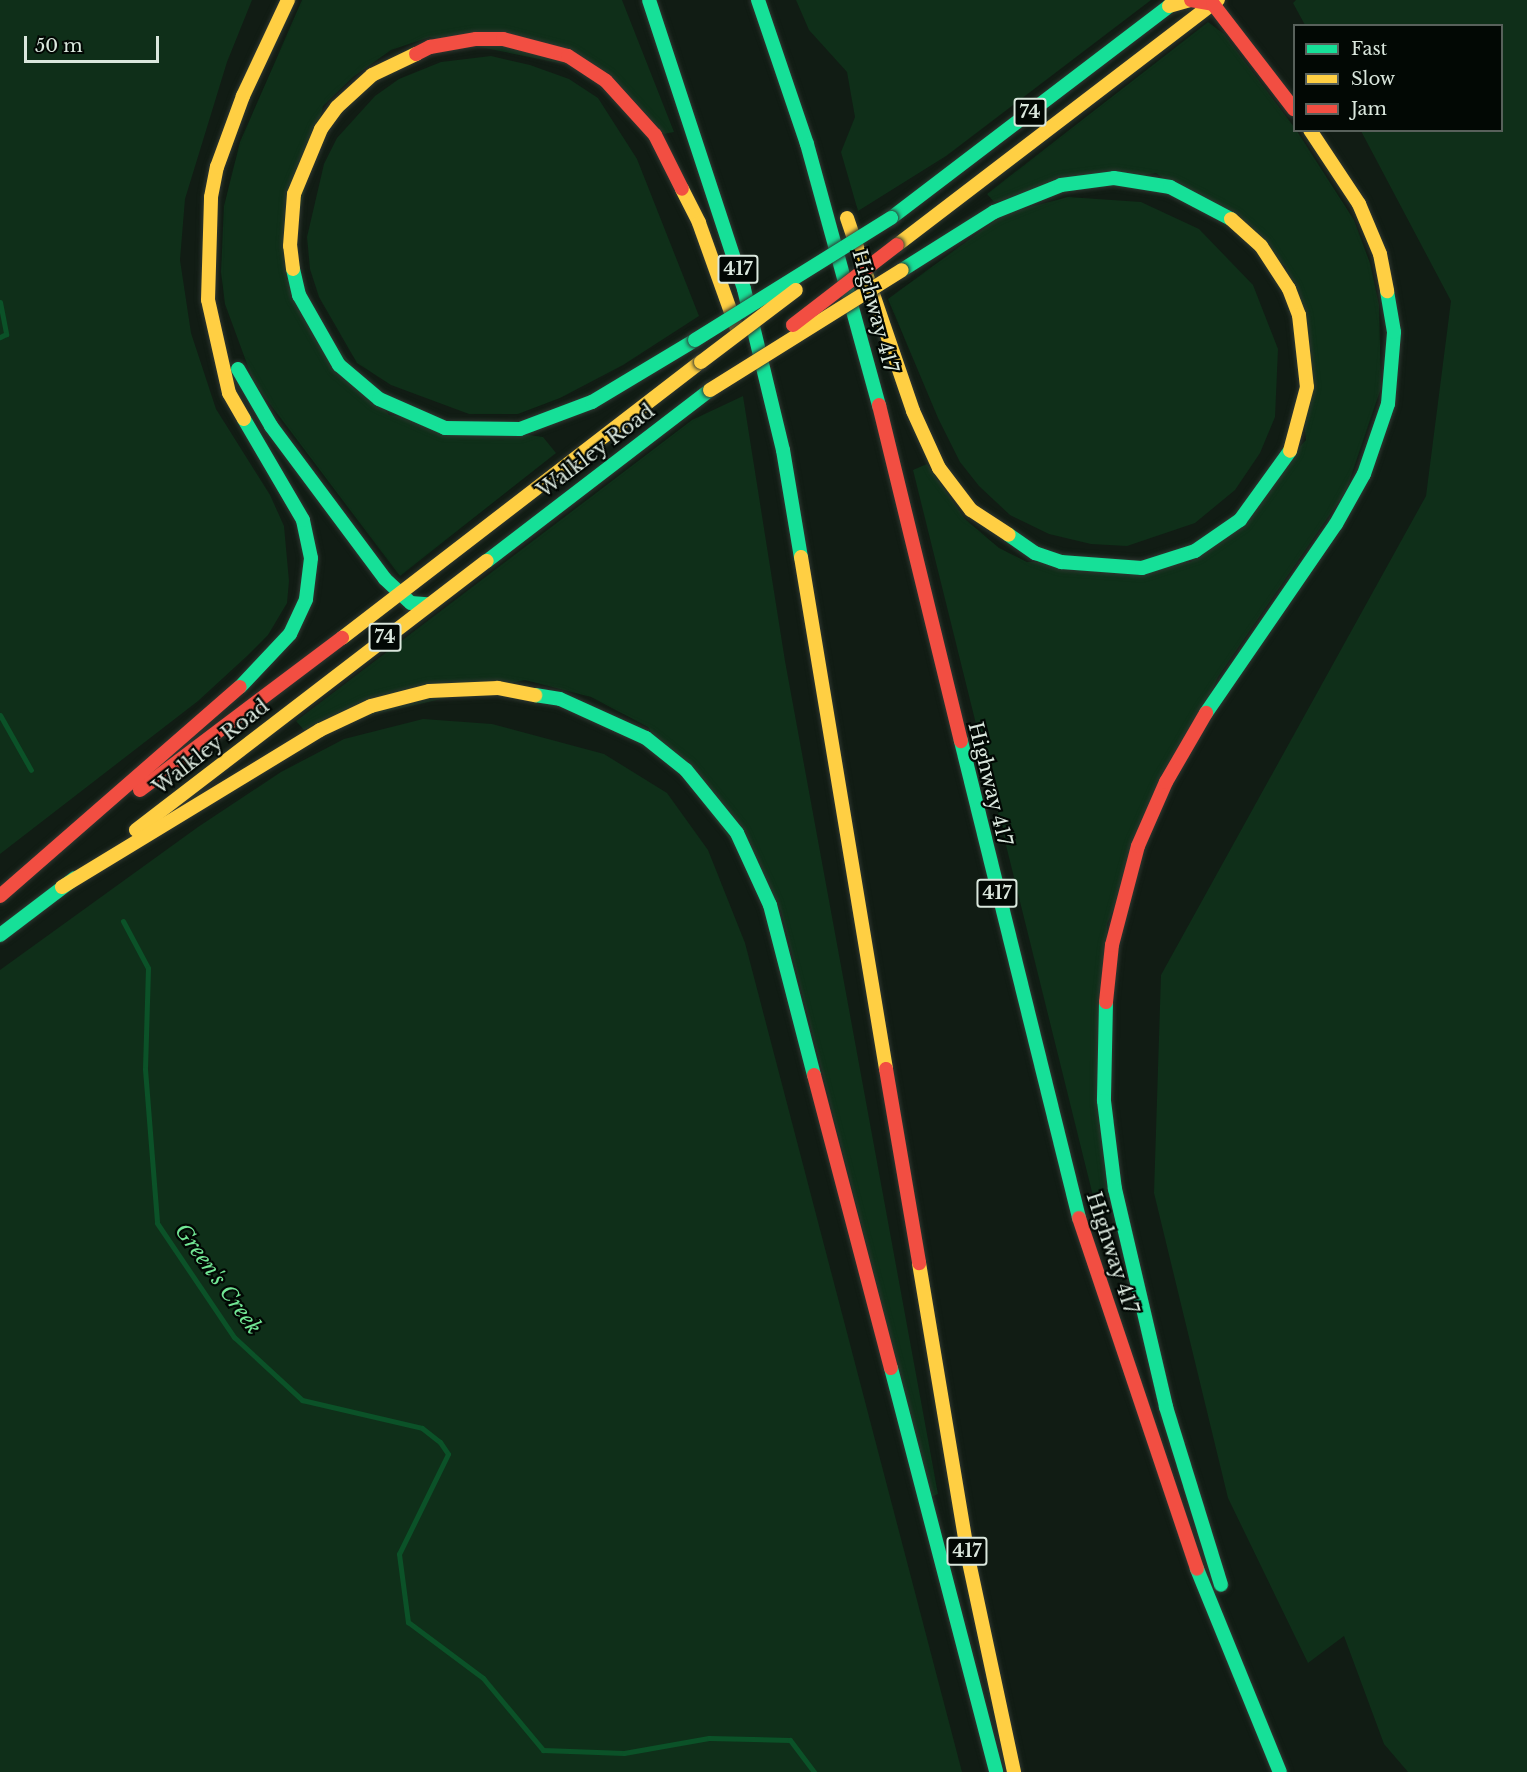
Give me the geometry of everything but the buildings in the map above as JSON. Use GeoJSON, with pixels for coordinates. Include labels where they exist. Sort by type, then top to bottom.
{"type":"FeatureCollection","features":[{"type":"Feature","properties":{"kind":"main road"},"geometry":{"type":"LineString","coordinates":[[0,897],[265,664],[291,634],[306,599],[310,579],[308,539],[294,500],[238,411],[226,383],[212,330],[210,270],[211,197],[217,167],[243,96],[288,0]]}},
{"type":"Feature","properties":{"kind":"main road","name":"417"},"geometry":{"type":"LineString","coordinates":[[649,0],[744,289],[783,450],[969,1562],[1014,1772]]}},
{"type":"Feature","properties":{"kind":"main road","name":"Highway 417"},"geometry":{"type":"LineString","coordinates":[[758,0],[807,144],[858,319],[986,851],[1083,1228],[1198,1572],[1280,1772]]}},
{"type":"Feature","properties":{"kind":"main road"},"geometry":{"type":"LineString","coordinates":[[766,0],[807,94]]}},
{"type":"Feature","properties":{"kind":"main road"},"geometry":{"type":"LineString","coordinates":[[1173,3],[1190,0],[1215,2],[1293,108]]}},
{"type":"Feature","properties":{"kind":"main road","name":"Walkley Road"},"geometry":{"type":"LineString","coordinates":[[0,935],[427,604],[1215,2]]}},
{"type":"Feature","properties":{"kind":"main road","name":"Walkley Road"},"geometry":{"type":"LineString","coordinates":[[0,897],[1173,3]]}},
{"type":"Feature","properties":{"kind":"main road"},"geometry":{"type":"LineString","coordinates":[[800,546],[728,299],[699,224],[655,135],[606,81],[549,48],[503,39],[452,42],[410,54],[372,75],[337,106],[321,129],[294,194],[290,246],[293,272],[299,295],[323,343],[339,365],[378,399],[445,428],[520,429],[560,417],[592,402],[695,340],[891,218]]}},
{"type":"Feature","properties":{"kind":"main road"},"geometry":{"type":"LineString","coordinates":[[1280,1772],[1177,1445],[1154,1359],[1115,1189],[1106,1119],[1103,1043],[1112,945],[1124,894],[1147,824],[1203,716],[1352,497],[1374,451],[1388,404],[1394,332],[1380,254],[1359,204],[1311,132]]}},
{"type":"Feature","properties":{"kind":"main road"},"geometry":{"type":"LineString","coordinates":[[710,390],[902,270],[994,213],[1061,185],[1114,178],[1170,187],[1192,196],[1222,211],[1261,246],[1295,306],[1304,339],[1307,387],[1290,452],[1260,499],[1240,520],[1195,551],[1142,568],[1118,570],[1060,562],[1035,553],[971,510],[939,468],[913,411],[844,208]]}},
{"type":"Feature","properties":{"kind":"main road"},"geometry":{"type":"LineString","coordinates":[[210,270],[227,339],[252,398],[399,595],[411,603],[427,604]]}},
{"type":"Feature","properties":{"kind":"main road"},"geometry":{"type":"LineString","coordinates":[[62,887],[320,730],[371,706],[429,691],[498,687],[560,699],[603,715],[646,738],[686,770],[737,833],[770,905],[996,1772]]}},
{"type":"Feature","properties":{"kind":"green space"},"geometry":{"type":"Polygon","coordinates":[[[0,0],[252,0],[227,62],[185,199],[180,260],[191,333],[216,409],[270,495],[284,526],[289,581],[287,603],[268,635],[247,656],[198,701],[0,854],[0,0]]]}},
{"type":"Feature","properties":{"kind":"green space"},"geometry":{"type":"Polygon","coordinates":[[[302,0],[622,0],[674,132],[664,134],[609,73],[430,37],[391,50],[353,77],[323,106],[286,277],[389,415],[543,437],[556,453],[400,576],[254,383],[225,304],[221,272],[224,206],[240,142],[302,0]]]}},
{"type":"Feature","properties":{"kind":"green space"},"geometry":{"type":"Polygon","coordinates":[[[796,0],[1151,0],[946,156],[858,211],[841,152],[855,117],[847,72],[809,30],[796,0]]]}},
{"type":"Feature","properties":{"kind":"green space"},"geometry":{"type":"Polygon","coordinates":[[[1296,0],[1527,0],[1527,1772],[1408,1772],[1384,1744],[1344,1636],[1308,1663],[1228,1498],[1154,1193],[1161,975],[1426,496],[1451,301],[1362,132],[1503,132],[1503,24],[1304,24],[1293,3],[1296,0]]]}},
{"type":"Feature","properties":{"kind":"green space"},"geometry":{"type":"Polygon","coordinates":[[[1208,22],[1224,34],[1293,126],[1293,132],[1298,132],[1354,220],[1370,263],[1379,305],[1381,388],[1346,491],[1218,677],[1107,924],[1110,1197],[1094,1200],[913,470],[927,464],[965,519],[999,548],[1027,562],[1191,562],[1306,440],[1286,267],[1156,173],[994,202],[987,194],[1208,22]]]}},
{"type":"Feature","properties":{"kind":"green space"},"geometry":{"type":"Polygon","coordinates":[[[491,56],[530,65],[569,79],[598,98],[637,159],[699,316],[623,365],[560,398],[518,414],[469,414],[391,385],[357,363],[319,297],[310,269],[307,237],[324,164],[337,138],[375,96],[399,79],[441,62],[491,56]]]}},
{"type":"Feature","properties":{"kind":"green space"},"geometry":{"type":"Polygon","coordinates":[[[1068,197],[1141,202],[1199,229],[1253,285],[1278,349],[1275,417],[1260,453],[1235,490],[1195,523],[1127,546],[1091,544],[1049,534],[1010,515],[979,486],[960,462],[938,418],[888,299],[1004,214],[1068,197]]]}},
{"type":"Feature","properties":{"kind":"green space"},"geometry":{"type":"Polygon","coordinates":[[[743,396],[785,661],[938,1494],[931,1497],[781,911],[648,727],[591,697],[525,680],[304,730],[296,721],[692,420],[743,396]]]}},
{"type":"Feature","properties":{"kind":"green space"},"geometry":{"type":"Polygon","coordinates":[[[423,719],[492,724],[604,754],[667,793],[708,850],[745,943],[962,1772],[0,1772],[0,970],[198,827],[281,772],[344,739],[423,719]]]}},
{"type":"Feature","properties":{"kind":"waterway","name":"Green's Creek"},"geometry":{"type":"LineString","coordinates":[[0,302],[6,334],[0,337]]}},
{"type":"Feature","properties":{"kind":"waterway","name":"Green's Creek"},"geometry":{"type":"LineString","coordinates":[[0,715],[31,770]]}},
{"type":"Feature","properties":{"kind":"waterway","name":"Green's Creek"},"geometry":{"type":"LineString","coordinates":[[123,921],[148,968],[145,1069],[157,1223],[234,1337],[302,1400],[422,1428],[440,1442],[448,1454],[399,1554],[408,1622],[483,1678],[543,1750],[624,1753],[709,1738],[790,1740],[814,1772]]}},
{"type":"Feature","properties":{"kind":"traffic: fast"},"geometry":{"type":"LineString","coordinates":[[649,0],[744,289],[783,450],[801,557]]}},
{"type":"Feature","properties":{"kind":"traffic: fast"},"geometry":{"type":"LineString","coordinates":[[758,0],[807,144],[879,405]]}},
{"type":"Feature","properties":{"kind":"traffic: fast"},"geometry":{"type":"LineString","coordinates":[[891,218],[1169,6]]}},
{"type":"Feature","properties":{"kind":"traffic: fast"},"geometry":{"type":"LineString","coordinates":[[902,270],[994,212],[1061,185],[1114,178],[1170,187],[1231,219]]}},
{"type":"Feature","properties":{"kind":"traffic: fast"},"geometry":{"type":"LineString","coordinates":[[695,340],[891,218]]}},
{"type":"Feature","properties":{"kind":"traffic: fast"},"geometry":{"type":"LineString","coordinates":[[293,269],[299,295],[339,365],[379,399],[445,428],[520,429],[592,402],[695,340]]}},
{"type":"Feature","properties":{"kind":"traffic: fast"},"geometry":{"type":"LineString","coordinates":[[1206,713],[1336,524],[1364,474],[1388,404],[1394,332],[1387,291]]}},
{"type":"Feature","properties":{"kind":"traffic: fast"},"geometry":{"type":"LineString","coordinates":[[238,369],[271,426],[385,579],[411,603],[427,604]]}},
{"type":"Feature","properties":{"kind":"traffic: fast"},"geometry":{"type":"LineString","coordinates":[[487,561],[710,390]]}},
{"type":"Feature","properties":{"kind":"traffic: fast"},"geometry":{"type":"LineString","coordinates":[[240,687],[290,634],[306,599],[311,558],[303,520],[244,419]]}},
{"type":"Feature","properties":{"kind":"traffic: fast"},"geometry":{"type":"LineString","coordinates":[[1009,535],[1035,553],[1061,562],[1142,568],[1195,551],[1240,520],[1290,451]]}},
{"type":"Feature","properties":{"kind":"traffic: fast"},"geometry":{"type":"LineString","coordinates":[[535,695],[560,699],[646,738],[686,770],[737,833],[770,905],[814,1075]]}},
{"type":"Feature","properties":{"kind":"traffic: fast"},"geometry":{"type":"LineString","coordinates":[[961,741],[1079,1218]]}},
{"type":"Feature","properties":{"kind":"traffic: fast"},"geometry":{"type":"LineString","coordinates":[[0,935],[75,878]]}},
{"type":"Feature","properties":{"kind":"traffic: fast"},"geometry":{"type":"LineString","coordinates":[[1106,1002],[1104,1101],[1115,1189],[1166,1407],[1221,1585]]}},
{"type":"Feature","properties":{"kind":"traffic: fast"},"geometry":{"type":"LineString","coordinates":[[891,1368],[996,1772]]}},
{"type":"Feature","properties":{"kind":"traffic: fast"},"geometry":{"type":"LineString","coordinates":[[1197,1569],[1280,1772]]}},
{"type":"Feature","properties":{"kind":"traffic: slow"},"geometry":{"type":"LineString","coordinates":[[244,419],[229,393],[208,300],[211,197],[217,167],[243,96],[288,0]]}},
{"type":"Feature","properties":{"kind":"traffic: slow"},"geometry":{"type":"LineString","coordinates":[[1169,6],[1190,0]]}},
{"type":"Feature","properties":{"kind":"traffic: slow"},"geometry":{"type":"LineString","coordinates":[[897,245],[1218,0]]}},
{"type":"Feature","properties":{"kind":"traffic: slow"},"geometry":{"type":"LineString","coordinates":[[293,269],[290,246],[294,194],[321,129],[337,107],[372,75],[416,54]]}},
{"type":"Feature","properties":{"kind":"traffic: slow"},"geometry":{"type":"LineString","coordinates":[[1311,132],[1359,204],[1380,254],[1387,291]]}},
{"type":"Feature","properties":{"kind":"traffic: slow"},"geometry":{"type":"LineString","coordinates":[[682,189],[699,223],[737,329]]}},
{"type":"Feature","properties":{"kind":"traffic: slow"},"geometry":{"type":"LineString","coordinates":[[847,218],[913,411],[939,468],[971,510],[1009,535]]}},
{"type":"Feature","properties":{"kind":"traffic: slow"},"geometry":{"type":"LineString","coordinates":[[1231,219],[1261,246],[1289,289],[1299,315],[1307,387],[1290,451]]}},
{"type":"Feature","properties":{"kind":"traffic: slow"},"geometry":{"type":"LineString","coordinates":[[710,390],[902,270]]}},
{"type":"Feature","properties":{"kind":"traffic: slow"},"geometry":{"type":"LineString","coordinates":[[701,362],[796,290]]}},
{"type":"Feature","properties":{"kind":"traffic: slow"},"geometry":{"type":"LineString","coordinates":[[342,638],[701,362]]}},
{"type":"Feature","properties":{"kind":"traffic: slow"},"geometry":{"type":"LineString","coordinates":[[801,557],[886,1069]]}},
{"type":"Feature","properties":{"kind":"traffic: slow"},"geometry":{"type":"LineString","coordinates":[[136,830],[487,561]]}},
{"type":"Feature","properties":{"kind":"traffic: slow"},"geometry":{"type":"LineString","coordinates":[[62,887],[320,730],[371,706],[429,691],[498,688],[535,695]]}},
{"type":"Feature","properties":{"kind":"traffic: slow"},"geometry":{"type":"LineString","coordinates":[[919,1263],[969,1562],[1014,1772]]}},
{"type":"Feature","properties":{"kind":"traffic: jam"},"geometry":{"type":"LineString","coordinates":[[1191,0],[1213,4],[1293,108]]}},
{"type":"Feature","properties":{"kind":"traffic: jam"},"geometry":{"type":"LineString","coordinates":[[416,54],[430,47],[476,39],[503,39],[568,56],[606,81],[655,135],[682,189]]}},
{"type":"Feature","properties":{"kind":"traffic: jam"},"geometry":{"type":"LineString","coordinates":[[793,325],[897,245]]}},
{"type":"Feature","properties":{"kind":"traffic: jam"},"geometry":{"type":"LineString","coordinates":[[879,405],[961,741]]}},
{"type":"Feature","properties":{"kind":"traffic: jam"},"geometry":{"type":"LineString","coordinates":[[140,790],[342,638]]}},
{"type":"Feature","properties":{"kind":"traffic: jam"},"geometry":{"type":"LineString","coordinates":[[0,896],[240,687]]}},
{"type":"Feature","properties":{"kind":"traffic: jam"},"geometry":{"type":"LineString","coordinates":[[1106,1002],[1112,945],[1138,846],[1166,782],[1206,713]]}},
{"type":"Feature","properties":{"kind":"traffic: jam"},"geometry":{"type":"LineString","coordinates":[[886,1069],[919,1263]]}},
{"type":"Feature","properties":{"kind":"traffic: jam"},"geometry":{"type":"LineString","coordinates":[[814,1075],[891,1368]]}},
{"type":"Feature","properties":{"kind":"traffic: jam"},"geometry":{"type":"LineString","coordinates":[[1079,1218],[1197,1569]]}}]}
